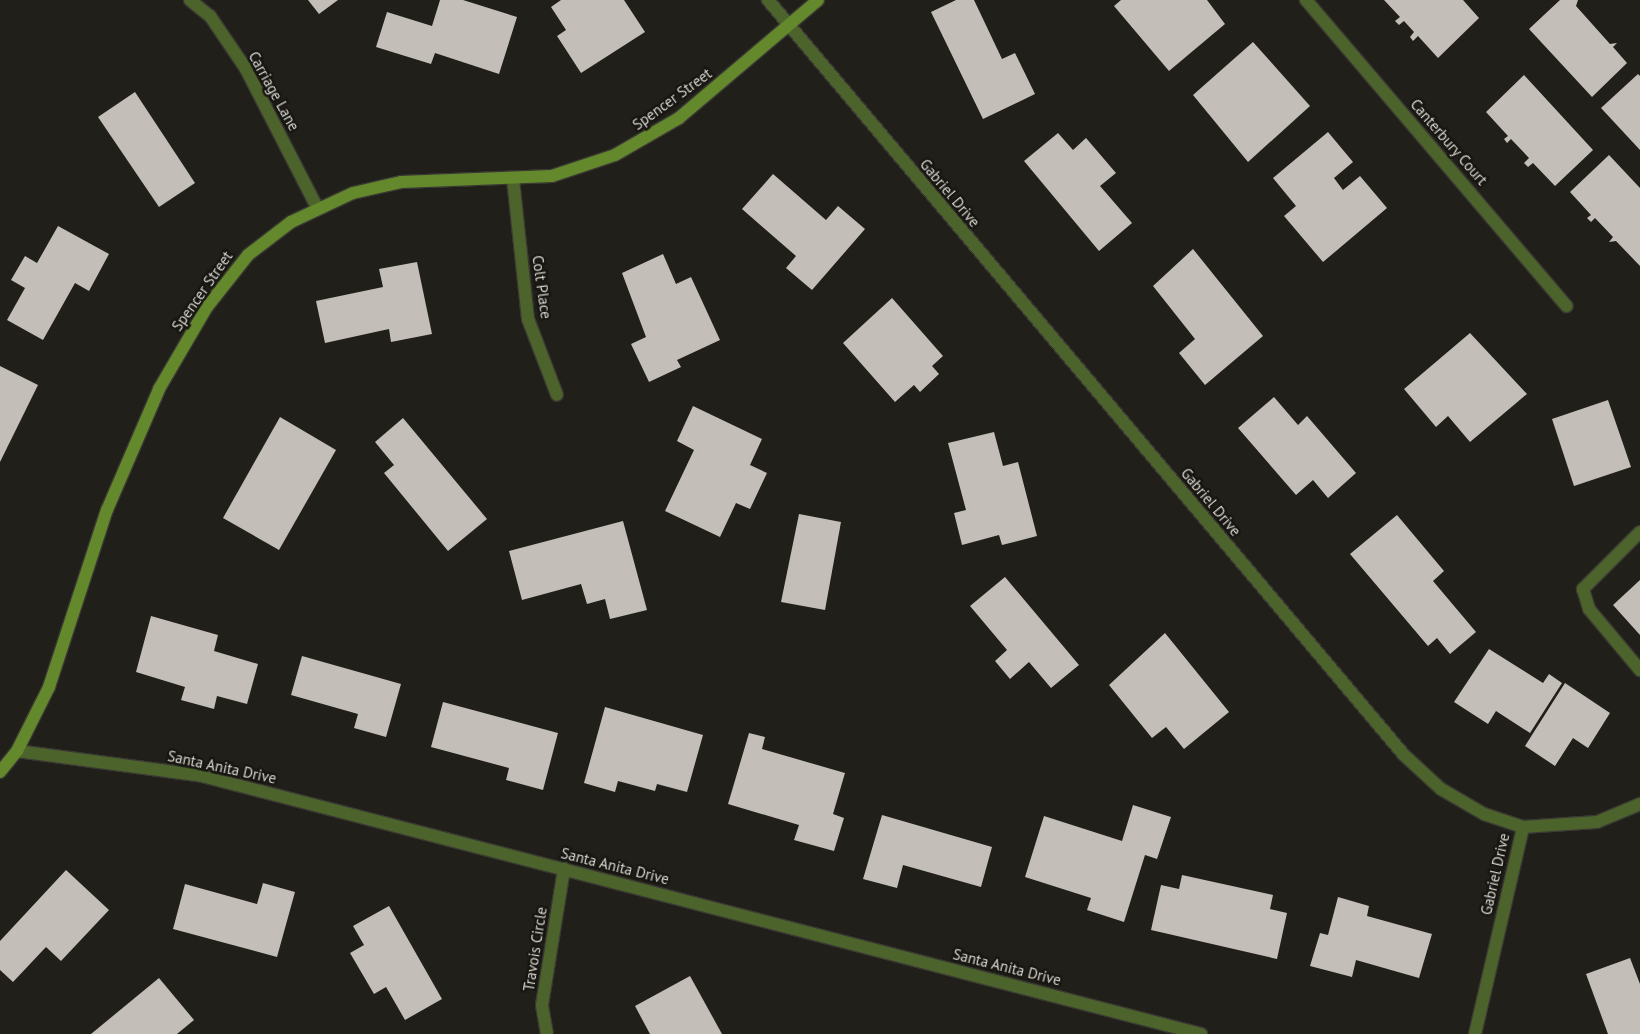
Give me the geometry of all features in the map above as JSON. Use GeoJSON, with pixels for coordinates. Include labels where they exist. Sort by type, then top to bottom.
{"type":"FeatureCollection","features":[{"type":"Feature","properties":{"kind":"street","name":"Carriage Lane"},"geometry":{"type":"LineString","coordinates":[[190,0],[210,16],[246,69],[317,207]]}},
{"type":"Feature","properties":{"kind":"street","name":"Gabriel Drive"},"geometry":{"type":"LineString","coordinates":[[768,0],[786,25],[1404,755],[1441,789],[1484,814],[1523,827],[1475,1034]]}},
{"type":"Feature","properties":{"kind":"street","name":"Spencer Street"},"geometry":{"type":"LineString","coordinates":[[0,772],[17,750],[50,687],[107,510],[159,389],[207,307],[237,268],[267,239],[317,207],[401,182],[552,176],[590,166],[638,144],[715,89],[786,25],[818,0]]}},
{"type":"Feature","properties":{"kind":"street","name":"Canterbury Court"},"geometry":{"type":"LineString","coordinates":[[1306,0],[1566,306]]}},
{"type":"Feature","properties":{"kind":"street","name":"Colt Place"},"geometry":{"type":"LineString","coordinates":[[513,179],[528,319],[556,395]]}},
{"type":"Feature","properties":{"kind":"street"},"geometry":{"type":"LineString","coordinates":[[1640,532],[1583,589],[1589,609],[1640,670]]}},
{"type":"Feature","properties":{"kind":"street","name":"Santa Anita Drive"},"geometry":{"type":"LineString","coordinates":[[17,750],[198,775],[1201,1034]]}},
{"type":"Feature","properties":{"kind":"street"},"geometry":{"type":"LineString","coordinates":[[1523,827],[1598,822],[1640,804]]}},
{"type":"Feature","properties":{"kind":"street","name":"Travois Circle"},"geometry":{"type":"LineString","coordinates":[[547,1034],[542,1006],[564,869]]}},
{"type":"Feature","properties":{"kind":"building"},"geometry":{"type":"Polygon","coordinates":[[[308,0],[338,0],[319,14],[308,0]]]}},
{"type":"Feature","properties":{"kind":"building"},"geometry":{"type":"Polygon","coordinates":[[[440,0],[463,0],[517,17],[499,74],[435,53],[431,64],[376,47],[387,12],[432,26],[440,0]]]}},
{"type":"Feature","properties":{"kind":"building"},"geometry":{"type":"Polygon","coordinates":[[[561,0],[624,0],[645,32],[581,73],[557,36],[566,30],[551,7],[561,0]]]}},
{"type":"Feature","properties":{"kind":"building"},"geometry":{"type":"Polygon","coordinates":[[[956,0],[974,0],[1002,59],[1015,53],[1035,94],[983,119],[931,12],[956,0]]]}},
{"type":"Feature","properties":{"kind":"building"},"geometry":{"type":"Polygon","coordinates":[[[1121,0],[1207,0],[1225,24],[1169,71],[1114,6],[1121,0]]]}},
{"type":"Feature","properties":{"kind":"building"},"geometry":{"type":"Polygon","coordinates":[[[1384,0],[1463,0],[1479,18],[1438,58],[1418,36],[1413,41],[1410,37],[1414,32],[1404,21],[1399,25],[1395,21],[1400,17],[1384,0]]]}},
{"type":"Feature","properties":{"kind":"building"},"geometry":{"type":"Polygon","coordinates":[[[1560,0],[1578,0],[1576,6],[1610,44],[1617,43],[1613,47],[1627,63],[1592,97],[1529,29],[1560,0]]]}},
{"type":"Feature","properties":{"kind":"building"},"geometry":{"type":"Polygon","coordinates":[[[1253,42],[1310,106],[1248,162],[1193,95],[1253,42]]]}},
{"type":"Feature","properties":{"kind":"building"},"geometry":{"type":"Polygon","coordinates":[[[1638,74],[1640,76],[1640,150],[1601,108],[1638,74]]]}},
{"type":"Feature","properties":{"kind":"building"},"geometry":{"type":"Polygon","coordinates":[[[1524,75],[1593,150],[1555,186],[1533,163],[1528,167],[1524,163],[1529,158],[1511,139],[1507,143],[1504,139],[1508,136],[1486,112],[1524,75]]]}},
{"type":"Feature","properties":{"kind":"building"},"geometry":{"type":"Polygon","coordinates":[[[135,92],[195,183],[159,207],[98,117],[135,92]]]}},
{"type":"Feature","properties":{"kind":"building"},"geometry":{"type":"Polygon","coordinates":[[[1328,132],[1353,162],[1334,178],[1343,190],[1360,176],[1387,208],[1323,262],[1284,216],[1296,206],[1273,178],[1328,132]]]}},
{"type":"Feature","properties":{"kind":"building"},"geometry":{"type":"Polygon","coordinates":[[[1058,133],[1073,150],[1086,138],[1116,173],[1100,186],[1132,223],[1099,251],[1024,161],[1058,133]]]}},
{"type":"Feature","properties":{"kind":"building"},"geometry":{"type":"Polygon","coordinates":[[[1609,155],[1640,188],[1640,266],[1616,241],[1609,242],[1613,237],[1595,218],[1591,222],[1587,218],[1591,215],[1570,192],[1609,155]]]}},
{"type":"Feature","properties":{"kind":"building"},"geometry":{"type":"Polygon","coordinates":[[[773,174],[826,220],[838,206],[865,229],[812,290],[786,268],[796,256],[742,209],[773,174]]]}},
{"type":"Feature","properties":{"kind":"building"},"geometry":{"type":"Polygon","coordinates":[[[58,226],[109,254],[89,291],[75,283],[43,340],[7,320],[25,288],[11,280],[25,256],[37,263],[58,226]]]}},
{"type":"Feature","properties":{"kind":"building"},"geometry":{"type":"Polygon","coordinates":[[[1193,249],[1263,336],[1205,385],[1179,353],[1195,339],[1153,286],[1193,249]]]}},
{"type":"Feature","properties":{"kind":"building"},"geometry":{"type":"Polygon","coordinates":[[[663,254],[676,284],[691,277],[720,340],[677,360],[681,367],[649,382],[631,344],[646,337],[622,273],[663,254]]]}},
{"type":"Feature","properties":{"kind":"building"},"geometry":{"type":"Polygon","coordinates":[[[417,262],[432,334],[391,342],[389,329],[325,343],[316,301],[383,287],[379,269],[417,262]]]}},
{"type":"Feature","properties":{"kind":"building"},"geometry":{"type":"Polygon","coordinates":[[[892,298],[943,356],[932,366],[939,374],[920,392],[914,385],[895,402],[843,343],[892,298]]]}},
{"type":"Feature","properties":{"kind":"building"},"geometry":{"type":"Polygon","coordinates":[[[1470,333],[1527,394],[1470,442],[1448,416],[1436,427],[1404,389],[1470,333]]]}},
{"type":"Feature","properties":{"kind":"building"},"geometry":{"type":"Polygon","coordinates":[[[0,366],[38,385],[0,462],[0,366]]]}},
{"type":"Feature","properties":{"kind":"building"},"geometry":{"type":"Polygon","coordinates":[[[1274,397],[1298,425],[1307,416],[1356,473],[1328,498],[1313,480],[1296,495],[1238,428],[1274,397]]]}},
{"type":"Feature","properties":{"kind":"building"},"geometry":{"type":"Polygon","coordinates":[[[1608,400],[1631,467],[1574,486],[1552,419],[1608,400]]]}},
{"type":"Feature","properties":{"kind":"building"},"geometry":{"type":"Polygon","coordinates":[[[693,406],[762,439],[750,465],[767,473],[750,509],[736,503],[720,537],[665,511],[694,450],[677,441],[693,406]]]}},
{"type":"Feature","properties":{"kind":"building"},"geometry":{"type":"Polygon","coordinates":[[[280,417],[336,450],[279,550],[223,518],[280,417]]]}},
{"type":"Feature","properties":{"kind":"building"},"geometry":{"type":"Polygon","coordinates":[[[403,418],[487,519],[448,551],[384,473],[394,465],[375,442],[403,418]]]}},
{"type":"Feature","properties":{"kind":"building"},"geometry":{"type":"Polygon","coordinates":[[[994,432],[1003,466],[1018,462],[1037,536],[1002,545],[999,535],[962,545],[954,513],[966,510],[948,443],[994,432]]]}},
{"type":"Feature","properties":{"kind":"building"},"geometry":{"type":"Polygon","coordinates":[[[799,514],[841,522],[825,610],[781,602],[799,514]]]}},
{"type":"Feature","properties":{"kind":"building"},"geometry":{"type":"Polygon","coordinates":[[[1397,515],[1444,571],[1433,581],[1476,632],[1450,654],[1437,638],[1428,646],[1350,554],[1397,515]]]}},
{"type":"Feature","properties":{"kind":"building"},"geometry":{"type":"Polygon","coordinates":[[[623,521],[647,610],[610,619],[605,599],[587,604],[581,584],[522,600],[509,551],[623,521]]]}},
{"type":"Feature","properties":{"kind":"building"},"geometry":{"type":"Polygon","coordinates":[[[1005,577],[1079,665],[1051,688],[1029,662],[1010,679],[995,661],[1007,650],[970,606],[1005,577]]]}},
{"type":"Feature","properties":{"kind":"building"},"geometry":{"type":"Polygon","coordinates":[[[1640,580],[1640,635],[1613,605],[1640,580]]]}},
{"type":"Feature","properties":{"kind":"building"},"geometry":{"type":"Polygon","coordinates":[[[151,616],[218,635],[214,651],[258,664],[247,704],[217,696],[214,709],[181,700],[185,687],[136,672],[151,616]]]}},
{"type":"Feature","properties":{"kind":"building"},"geometry":{"type":"Polygon","coordinates":[[[1165,633],[1229,712],[1184,749],[1166,727],[1152,738],[1109,685],[1165,633]]]}},
{"type":"Feature","properties":{"kind":"building"},"geometry":{"type":"Polygon","coordinates":[[[1489,649],[1543,683],[1549,674],[1562,683],[1530,733],[1496,711],[1488,724],[1454,702],[1489,649]]]}},
{"type":"Feature","properties":{"kind":"building"},"geometry":{"type":"Polygon","coordinates":[[[302,656],[401,684],[386,737],[354,728],[358,714],[291,695],[302,656]]]}},
{"type":"Feature","properties":{"kind":"building"},"geometry":{"type":"Polygon","coordinates":[[[1565,683],[1610,713],[1588,748],[1573,738],[1555,766],[1525,746],[1565,683]]]}},
{"type":"Feature","properties":{"kind":"building"},"geometry":{"type":"Polygon","coordinates":[[[443,702],[558,733],[543,790],[506,780],[509,768],[431,747],[443,702]]]}},
{"type":"Feature","properties":{"kind":"building"},"geometry":{"type":"Polygon","coordinates":[[[605,707],[703,735],[687,792],[657,784],[655,791],[618,781],[615,792],[584,783],[605,707]]]}},
{"type":"Feature","properties":{"kind":"building"},"geometry":{"type":"Polygon","coordinates":[[[749,733],[765,737],[762,749],[845,773],[833,814],[844,818],[834,851],[794,840],[799,825],[728,804],[749,733]]]}},
{"type":"Feature","properties":{"kind":"building"},"geometry":{"type":"Polygon","coordinates":[[[1133,805],[1171,817],[1157,859],[1145,855],[1124,922],[1087,910],[1091,898],[1025,877],[1044,816],[1122,841],[1133,805]]]}},
{"type":"Feature","properties":{"kind":"building"},"geometry":{"type":"Polygon","coordinates":[[[882,815],[992,847],[981,887],[903,865],[897,888],[863,879],[882,815]]]}},
{"type":"Feature","properties":{"kind":"building"},"geometry":{"type":"Polygon","coordinates":[[[66,870],[109,910],[61,961],[46,947],[13,982],[0,970],[0,941],[66,870]]]}},
{"type":"Feature","properties":{"kind":"building"},"geometry":{"type":"Polygon","coordinates":[[[1182,875],[1273,895],[1270,909],[1287,913],[1277,959],[1151,930],[1161,885],[1179,889],[1182,875]]]}},
{"type":"Feature","properties":{"kind":"building"},"geometry":{"type":"Polygon","coordinates":[[[263,883],[295,892],[277,957],[173,929],[185,884],[257,904],[263,883]]]}},
{"type":"Feature","properties":{"kind":"building"},"geometry":{"type":"Polygon","coordinates":[[[1338,897],[1369,906],[1367,916],[1432,934],[1419,978],[1356,960],[1352,977],[1310,966],[1320,933],[1328,935],[1338,897]]]}},
{"type":"Feature","properties":{"kind":"building"},"geometry":{"type":"Polygon","coordinates":[[[389,906],[442,999],[405,1020],[386,987],[374,994],[350,953],[364,945],[353,926],[389,906]]]}},
{"type":"Feature","properties":{"kind":"building"},"geometry":{"type":"Polygon","coordinates":[[[1630,958],[1640,984],[1640,1034],[1608,1034],[1586,974],[1630,958]]]}},
{"type":"Feature","properties":{"kind":"building"},"geometry":{"type":"Polygon","coordinates":[[[690,976],[722,1034],[650,1034],[635,1006],[690,976]]]}},
{"type":"Feature","properties":{"kind":"building"},"geometry":{"type":"Polygon","coordinates":[[[159,978],[194,1020],[177,1034],[91,1034],[159,978]]]}}]}
